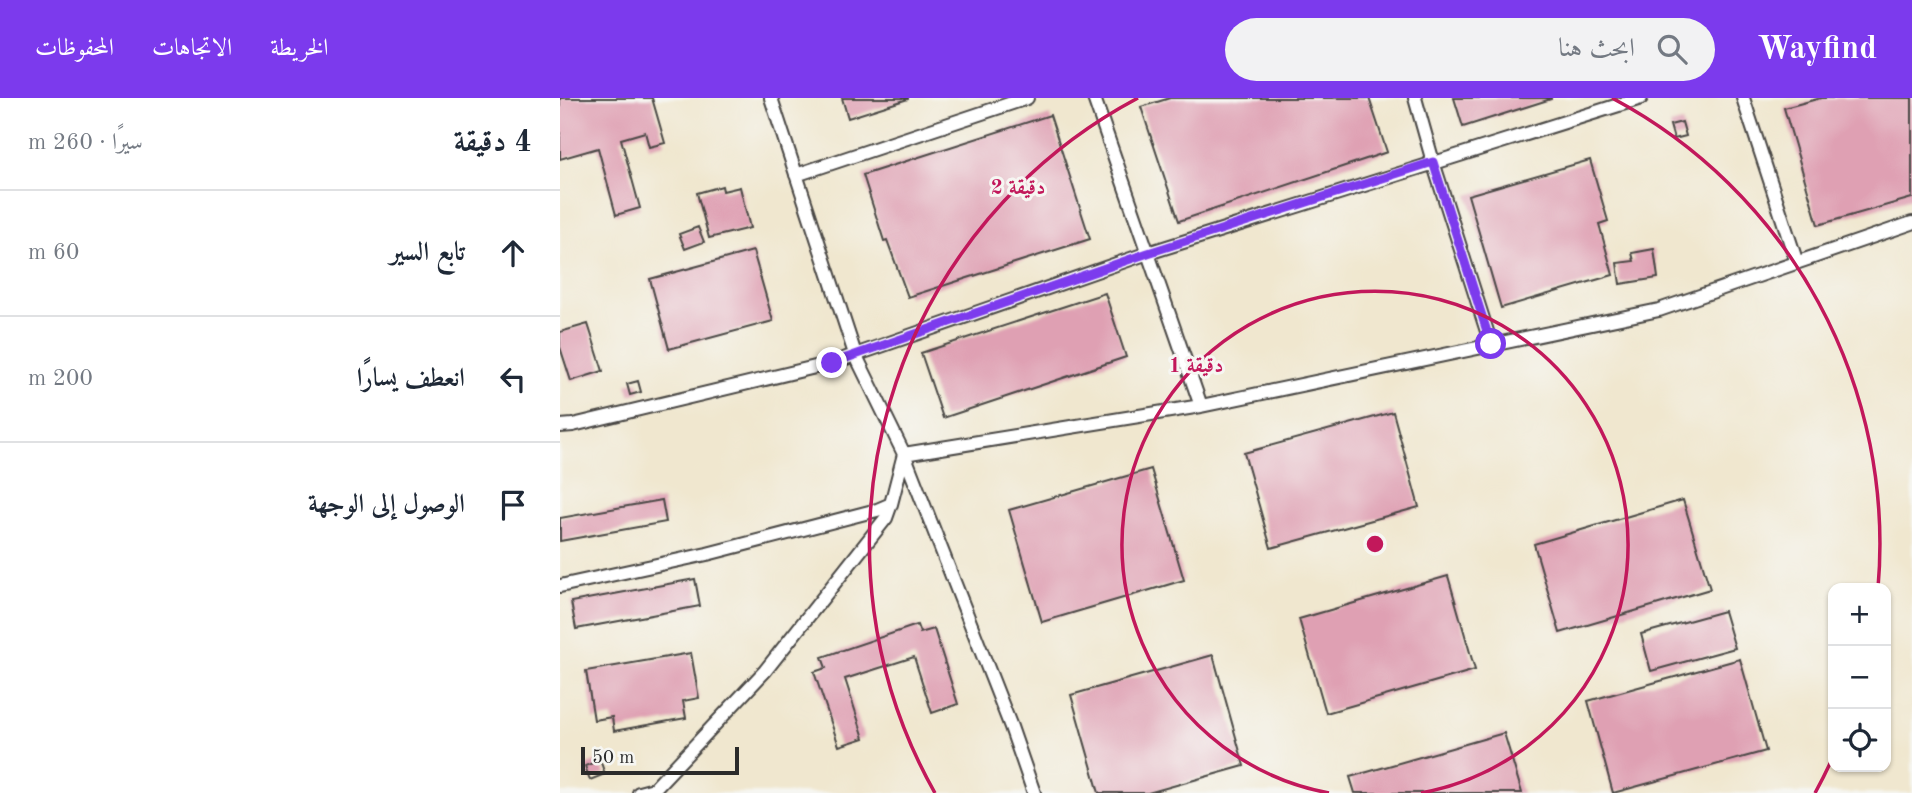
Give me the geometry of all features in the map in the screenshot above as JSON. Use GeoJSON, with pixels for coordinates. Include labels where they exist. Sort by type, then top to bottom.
{"type":"FeatureCollection","features":[{"type":"Feature","properties":{"kind":"lane"},"geometry":{"type":"LineString","coordinates":[[771,98],[855,355],[904,454],[1011,727],[1034,793]]}},
{"type":"Feature","properties":{"kind":"lane"},"geometry":{"type":"LineString","coordinates":[[796,175],[1027,98]]}},
{"type":"Feature","properties":{"kind":"lane"},"geometry":{"type":"LineString","coordinates":[[1094,98],[1201,406]]}},
{"type":"Feature","properties":{"kind":"lane"},"geometry":{"type":"LineString","coordinates":[[1415,98],[1491,344]]}},
{"type":"Feature","properties":{"kind":"lane"},"geometry":{"type":"LineString","coordinates":[[560,426],[832,363],[1148,253],[1641,98]]}},
{"type":"Feature","properties":{"kind":"lane"},"geometry":{"type":"LineString","coordinates":[[1743,98],[1797,263]]}},
{"type":"Feature","properties":{"kind":"lane"},"geometry":{"type":"LineString","coordinates":[[904,454],[1201,406],[1659,310],[1912,223]]}},
{"type":"Feature","properties":{"kind":"lane"},"geometry":{"type":"LineString","coordinates":[[639,793],[654,789],[765,671],[886,519],[904,454]]}},
{"type":"Feature","properties":{"kind":"lane"},"geometry":{"type":"LineString","coordinates":[[560,586],[708,554],[891,504]]}},
{"type":"Feature","properties":{"kind":"building"},"geometry":{"type":"Polygon","coordinates":[[[560,98],[652,98],[665,143],[649,147],[645,132],[621,139],[640,208],[616,215],[598,148],[560,159],[560,98]]]}},
{"type":"Feature","properties":{"kind":"building"},"geometry":{"type":"Polygon","coordinates":[[[842,98],[908,98],[908,99],[848,118],[842,98]]]}},
{"type":"Feature","properties":{"kind":"building"},"geometry":{"type":"Polygon","coordinates":[[[1170,98],[1369,98],[1387,152],[1179,221],[1141,107],[1170,98]]]}},
{"type":"Feature","properties":{"kind":"building"},"geometry":{"type":"Polygon","coordinates":[[[1454,98],[1551,98],[1551,99],[1463,127],[1454,98]]]}},
{"type":"Feature","properties":{"kind":"building"},"geometry":{"type":"Polygon","coordinates":[[[1821,98],[1912,98],[1912,198],[1818,225],[1784,108],[1821,98]]]}},
{"type":"Feature","properties":{"kind":"building"},"geometry":{"type":"Polygon","coordinates":[[[1050,115],[1090,239],[908,297],[887,240],[884,241],[863,175],[1050,115]]]}},
{"type":"Feature","properties":{"kind":"building"},"geometry":{"type":"Polygon","coordinates":[[[1682,122],[1686,136],[1674,139],[1670,125],[1682,122]]]}},
{"type":"Feature","properties":{"kind":"building"},"geometry":{"type":"Polygon","coordinates":[[[1590,160],[1608,221],[1599,224],[1613,275],[1501,308],[1468,195],[1590,160]]]}},
{"type":"Feature","properties":{"kind":"building"},"geometry":{"type":"Polygon","coordinates":[[[722,186],[723,191],[740,187],[750,228],[709,238],[697,193],[722,186]]]}},
{"type":"Feature","properties":{"kind":"building"},"geometry":{"type":"Polygon","coordinates":[[[698,227],[704,242],[685,249],[679,234],[698,227]]]}},
{"type":"Feature","properties":{"kind":"building"},"geometry":{"type":"Polygon","coordinates":[[[1654,249],[1658,278],[1620,284],[1617,263],[1634,261],[1632,253],[1654,249]]]}},
{"type":"Feature","properties":{"kind":"building"},"geometry":{"type":"Polygon","coordinates":[[[753,251],[773,321],[669,349],[650,279],[753,251]]]}},
{"type":"Feature","properties":{"kind":"building"},"geometry":{"type":"Polygon","coordinates":[[[1105,293],[1126,357],[943,418],[921,353],[1105,293]]]}},
{"type":"Feature","properties":{"kind":"building"},"geometry":{"type":"Polygon","coordinates":[[[588,324],[603,371],[571,381],[560,347],[560,332],[588,324]]]}},
{"type":"Feature","properties":{"kind":"building"},"geometry":{"type":"Polygon","coordinates":[[[638,381],[641,392],[630,395],[627,384],[638,381]]]}},
{"type":"Feature","properties":{"kind":"building"},"geometry":{"type":"Polygon","coordinates":[[[1393,412],[1419,507],[1271,548],[1244,453],[1393,412]]]}},
{"type":"Feature","properties":{"kind":"building"},"geometry":{"type":"Polygon","coordinates":[[[1151,469],[1184,580],[1042,622],[1009,510],[1151,469]]]}},
{"type":"Feature","properties":{"kind":"building"},"geometry":{"type":"Polygon","coordinates":[[[662,500],[666,522],[560,541],[560,518],[662,500]]]}},
{"type":"Feature","properties":{"kind":"building"},"geometry":{"type":"Polygon","coordinates":[[[1683,500],[1710,589],[1560,633],[1534,544],[1683,500]]]}},
{"type":"Feature","properties":{"kind":"building"},"geometry":{"type":"Polygon","coordinates":[[[1448,576],[1475,670],[1326,713],[1299,619],[1448,576]]]}},
{"type":"Feature","properties":{"kind":"building"},"geometry":{"type":"Polygon","coordinates":[[[695,579],[700,606],[576,629],[571,602],[695,579]]]}},
{"type":"Feature","properties":{"kind":"building"},"geometry":{"type":"Polygon","coordinates":[[[1724,611],[1735,648],[1651,671],[1641,634],[1724,611]]]}},
{"type":"Feature","properties":{"kind":"building"},"geometry":{"type":"Polygon","coordinates":[[[917,625],[920,633],[934,629],[958,704],[932,713],[914,657],[845,679],[864,738],[839,746],[814,672],[826,668],[822,657],[917,625]]]}},
{"type":"Feature","properties":{"kind":"building"},"geometry":{"type":"Polygon","coordinates":[[[691,653],[699,698],[683,701],[686,718],[614,731],[612,717],[594,720],[586,671],[691,653]]]}},
{"type":"Feature","properties":{"kind":"building"},"geometry":{"type":"Polygon","coordinates":[[[1213,655],[1244,766],[1148,793],[1099,793],[1071,695],[1213,655]]]}},
{"type":"Feature","properties":{"kind":"building"},"geometry":{"type":"Polygon","coordinates":[[[1740,659],[1766,751],[1613,793],[1588,701],[1740,659]]]}},
{"type":"Feature","properties":{"kind":"building"},"geometry":{"type":"Polygon","coordinates":[[[1504,733],[1522,793],[1355,793],[1350,777],[1504,733]]]}},
{"type":"Feature","properties":{"kind":"building"},"geometry":{"type":"Polygon","coordinates":[[[600,760],[605,774],[590,780],[585,766],[600,760]]]}},
{"type":"Feature","properties":{"kind":"route"},"geometry":{"type":"LineString","coordinates":[[832,363],[1148,253],[1433,162],[1491,344]]}}]}
